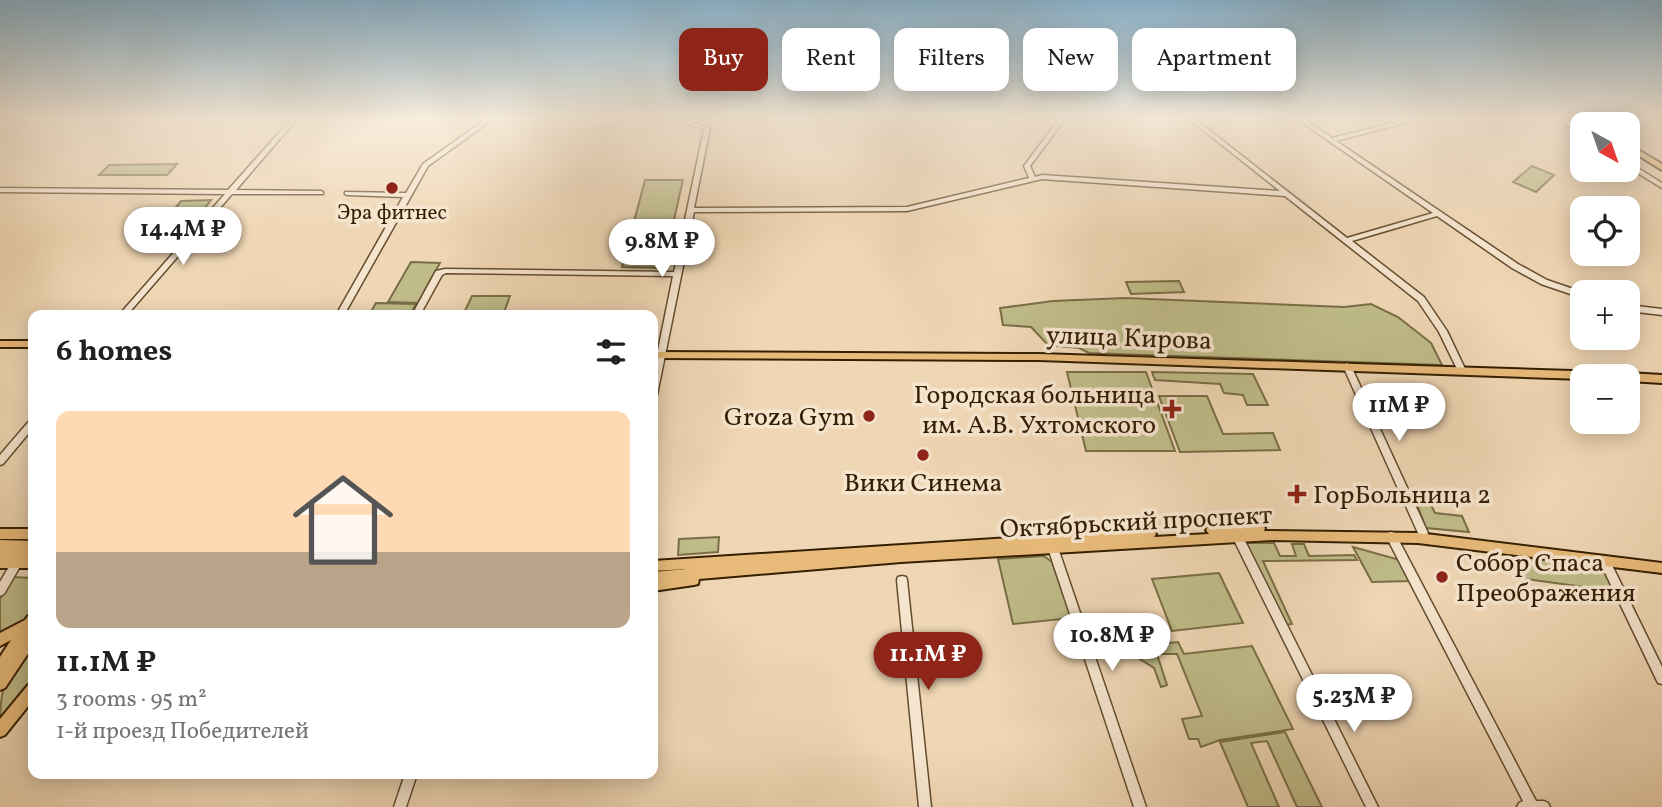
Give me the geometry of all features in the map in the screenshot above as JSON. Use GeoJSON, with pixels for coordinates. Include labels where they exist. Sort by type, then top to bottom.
{"type":"FeatureCollection","features":[{"type":"Feature","properties":{"kind":"main road"},"geometry":{"type":"LineString","coordinates":[[1644,157],[1662,168]]}},
{"type":"Feature","properties":{"kind":"main road"},"geometry":{"type":"LineString","coordinates":[[0,344],[28,344]]}},
{"type":"Feature","properties":{"kind":"main road","name":"улица Кирова"},"geometry":{"type":"LineString","coordinates":[[658,354],[1033,357],[1570,375]]}},
{"type":"Feature","properties":{"kind":"main road"},"geometry":{"type":"LineString","coordinates":[[1640,378],[1662,379]]}},
{"type":"Feature","properties":{"kind":"main road","name":"Октябрьский проспект"},"geometry":{"type":"LineString","coordinates":[[658,577],[1234,528],[1326,528],[1423,533],[1662,562]]}},
{"type":"Feature","properties":{"kind":"main road"},"geometry":{"type":"LineString","coordinates":[[0,534],[28,534]]}},
{"type":"Feature","properties":{"kind":"main road","name":"Октябрьский проспект"},"geometry":{"type":"LineString","coordinates":[[658,566],[1237,536],[1391,536],[1662,568]]}},
{"type":"Feature","properties":{"kind":"main road"},"geometry":{"type":"LineString","coordinates":[[0,545],[28,546]]}},
{"type":"Feature","properties":{"kind":"main road"},"geometry":{"type":"LineString","coordinates":[[0,554],[28,555]]}},
{"type":"Feature","properties":{"kind":"main road"},"geometry":{"type":"LineString","coordinates":[[0,563],[28,563]]}},
{"type":"Feature","properties":{"kind":"main road"},"geometry":{"type":"LineString","coordinates":[[658,585],[769,567]]}},
{"type":"Feature","properties":{"kind":"main road"},"geometry":{"type":"LineString","coordinates":[[7,664],[8,649],[0,642],[28,623]]}},
{"type":"Feature","properties":{"kind":"main road"},"geometry":{"type":"LineString","coordinates":[[0,684],[7,664],[28,628]]}},
{"type":"Feature","properties":{"kind":"main road"},"geometry":{"type":"LineString","coordinates":[[7,664],[28,641]]}},
{"type":"Feature","properties":{"kind":"main road"},"geometry":{"type":"LineString","coordinates":[[7,664],[28,652]]}},
{"type":"Feature","properties":{"kind":"main road"},"geometry":{"type":"LineString","coordinates":[[0,730],[28,696]]}},
{"type":"Feature","properties":{"kind":"street"},"geometry":{"type":"LineString","coordinates":[[127,310],[262,157]]}},
{"type":"Feature","properties":{"kind":"street"},"geometry":{"type":"LineString","coordinates":[[343,310],[408,195],[436,157]]}},
{"type":"Feature","properties":{"kind":"street"},"geometry":{"type":"LineString","coordinates":[[658,350],[678,274],[701,157]]}},
{"type":"Feature","properties":{"kind":"street"},"geometry":{"type":"LineString","coordinates":[[1033,179],[1027,166],[1034,157]]}},
{"type":"Feature","properties":{"kind":"street"},"geometry":{"type":"LineString","coordinates":[[1240,157],[1427,304],[1461,371]]}},
{"type":"Feature","properties":{"kind":"street"},"geometry":{"type":"LineString","coordinates":[[1355,157],[1524,272],[1570,290]]}},
{"type":"Feature","properties":{"kind":"street"},"geometry":{"type":"LineString","coordinates":[[1640,172],[1662,186]]}},
{"type":"Feature","properties":{"kind":"street"},"geometry":{"type":"LineString","coordinates":[[690,210],[907,209],[1033,179],[1288,194]]}},
{"type":"Feature","properties":{"kind":"street"},"geometry":{"type":"LineString","coordinates":[[0,190],[321,192]]}},
{"type":"Feature","properties":{"kind":"street"},"geometry":{"type":"LineString","coordinates":[[347,193],[408,195]]}},
{"type":"Feature","properties":{"kind":"street"},"geometry":{"type":"LineString","coordinates":[[1347,240],[1437,214]]}},
{"type":"Feature","properties":{"kind":"street"},"geometry":{"type":"LineString","coordinates":[[419,310],[439,273],[445,271],[678,274]]}},
{"type":"Feature","properties":{"kind":"street"},"geometry":{"type":"LineString","coordinates":[[1640,309],[1662,312]]}},
{"type":"Feature","properties":{"kind":"street"},"geometry":{"type":"LineString","coordinates":[[1347,366],[1423,533]]}},
{"type":"Feature","properties":{"kind":"street"},"geometry":{"type":"LineString","coordinates":[[0,461],[28,428]]}},
{"type":"Feature","properties":{"kind":"street"},"geometry":{"type":"LineString","coordinates":[[1237,536],[1372,807]]}},
{"type":"Feature","properties":{"kind":"street"},"geometry":{"type":"LineString","coordinates":[[1391,536],[1533,806]]}},
{"type":"Feature","properties":{"kind":"street"},"geometry":{"type":"LineString","coordinates":[[1052,544],[1139,807]]}},
{"type":"Feature","properties":{"kind":"street"},"geometry":{"type":"LineString","coordinates":[[1604,560],[1662,678]]}},
{"type":"Feature","properties":{"kind":"street"},"geometry":{"type":"LineString","coordinates":[[0,591],[17,563]]}},
{"type":"Feature","properties":{"kind":"street"},"geometry":{"type":"LineString","coordinates":[[902,580],[925,807]]}},
{"type":"Feature","properties":{"kind":"street"},"geometry":{"type":"LineString","coordinates":[[400,807],[409,779]]}},
{"type":"Feature","properties":{"kind":"shaded area"},"geometry":{"type":"Polygon","coordinates":[[[177,164],[167,175],[99,175],[109,165],[177,164]]]}},
{"type":"Feature","properties":{"kind":"shaded area"},"geometry":{"type":"Polygon","coordinates":[[[1532,166],[1554,175],[1536,192],[1513,182],[1532,166]]]}},
{"type":"Feature","properties":{"kind":"shaded area"},"geometry":{"type":"Polygon","coordinates":[[[645,180],[683,180],[663,268],[622,267],[645,180]]]}},
{"type":"Feature","properties":{"kind":"shaded area"},"geometry":{"type":"Polygon","coordinates":[[[211,200],[198,217],[168,217],[181,201],[211,200]]]}},
{"type":"Feature","properties":{"kind":"shaded area"},"geometry":{"type":"Polygon","coordinates":[[[411,262],[440,263],[418,303],[388,302],[411,262]]]}},
{"type":"Feature","properties":{"kind":"shaded area"},"geometry":{"type":"Polygon","coordinates":[[[1179,281],[1184,292],[1131,294],[1126,282],[1179,281]]]}},
{"type":"Feature","properties":{"kind":"shaded area"},"geometry":{"type":"Polygon","coordinates":[[[472,296],[510,296],[505,310],[465,310],[472,296]]]}},
{"type":"Feature","properties":{"kind":"shaded area"},"geometry":{"type":"Polygon","coordinates":[[[1125,298],[1344,307],[1371,304],[1398,317],[1431,343],[1442,365],[1089,353],[1079,348],[1048,345],[1031,327],[1003,325],[1000,308],[1053,301],[1125,298]]]}},
{"type":"Feature","properties":{"kind":"shaded area"},"geometry":{"type":"Polygon","coordinates":[[[376,303],[416,304],[413,310],[372,310],[376,303]]]}},
{"type":"Feature","properties":{"kind":"shaded area"},"geometry":{"type":"Polygon","coordinates":[[[1067,372],[1146,372],[1175,451],[1086,451],[1067,372]]]}},
{"type":"Feature","properties":{"kind":"shaded area"},"geometry":{"type":"Polygon","coordinates":[[[1152,372],[1253,374],[1268,405],[1247,405],[1243,395],[1224,393],[1220,384],[1155,380],[1152,372]]]}},
{"type":"Feature","properties":{"kind":"shaded area"},"geometry":{"type":"Polygon","coordinates":[[[1159,396],[1207,396],[1223,434],[1273,433],[1280,450],[1180,452],[1159,396]]]}},
{"type":"Feature","properties":{"kind":"shaded area"},"geometry":{"type":"Polygon","coordinates":[[[1416,502],[1430,503],[1435,513],[1462,516],[1469,532],[1426,528],[1416,502]]]}},
{"type":"Feature","properties":{"kind":"shaded area"},"geometry":{"type":"Polygon","coordinates":[[[719,537],[718,552],[678,555],[679,539],[719,537]]]}},
{"type":"Feature","properties":{"kind":"shaded area"},"geometry":{"type":"Polygon","coordinates":[[[1242,543],[1274,543],[1280,556],[1296,556],[1292,544],[1304,544],[1309,556],[1354,555],[1357,560],[1263,561],[1292,624],[1283,625],[1242,543]]]}},
{"type":"Feature","properties":{"kind":"shaded area"},"geometry":{"type":"Polygon","coordinates":[[[1353,547],[1400,560],[1411,581],[1372,582],[1353,547]]]}},
{"type":"Feature","properties":{"kind":"shaded area"},"geometry":{"type":"Polygon","coordinates":[[[1044,556],[1052,562],[1072,618],[1013,624],[998,559],[1044,556]]]}},
{"type":"Feature","properties":{"kind":"shaded area"},"geometry":{"type":"Polygon","coordinates":[[[1510,556],[1610,568],[1621,592],[1519,578],[1510,556]]]}},
{"type":"Feature","properties":{"kind":"shaded area"},"geometry":{"type":"Polygon","coordinates":[[[1219,573],[1243,623],[1172,631],[1152,579],[1219,573]]]}},
{"type":"Feature","properties":{"kind":"shaded area"},"geometry":{"type":"Polygon","coordinates":[[[12,577],[28,578],[28,621],[0,637],[0,599],[12,577]]]}},
{"type":"Feature","properties":{"kind":"shaded area"},"geometry":{"type":"Polygon","coordinates":[[[1178,642],[1184,654],[1252,646],[1293,729],[1220,740],[1201,747],[1198,739],[1189,739],[1182,719],[1202,716],[1177,654],[1157,654],[1167,685],[1161,687],[1154,668],[1122,648],[1178,642]]]}},
{"type":"Feature","properties":{"kind":"shaded area"},"geometry":{"type":"Polygon","coordinates":[[[28,655],[28,692],[0,725],[5,683],[15,666],[28,655]]]}},
{"type":"Feature","properties":{"kind":"shaded area"},"geometry":{"type":"Polygon","coordinates":[[[1285,732],[1322,807],[1297,807],[1267,741],[1251,743],[1279,807],[1248,807],[1220,742],[1285,732]]]}},
{"type":"Feature","properties":{"kind":"place","name":"Эра фитнес"},"geometry":{"type":"Point","coordinates":[392,188]}},
{"type":"Feature","properties":{"kind":"place","name":"Городская больница им. А.В. Ухтомского"},"geometry":{"type":"Point","coordinates":[1172,409]}},
{"type":"Feature","properties":{"kind":"place","name":"Groza Gym"},"geometry":{"type":"Point","coordinates":[869,416]}},
{"type":"Feature","properties":{"kind":"place","name":"Вики Синема"},"geometry":{"type":"Point","coordinates":[923,455]}},
{"type":"Feature","properties":{"kind":"place","name":"ГорБольница 2"},"geometry":{"type":"Point","coordinates":[1297,494]}},
{"type":"Feature","properties":{"kind":"place","name":"Собор Спаса Преображения"},"geometry":{"type":"Point","coordinates":[1442,577]}}]}
